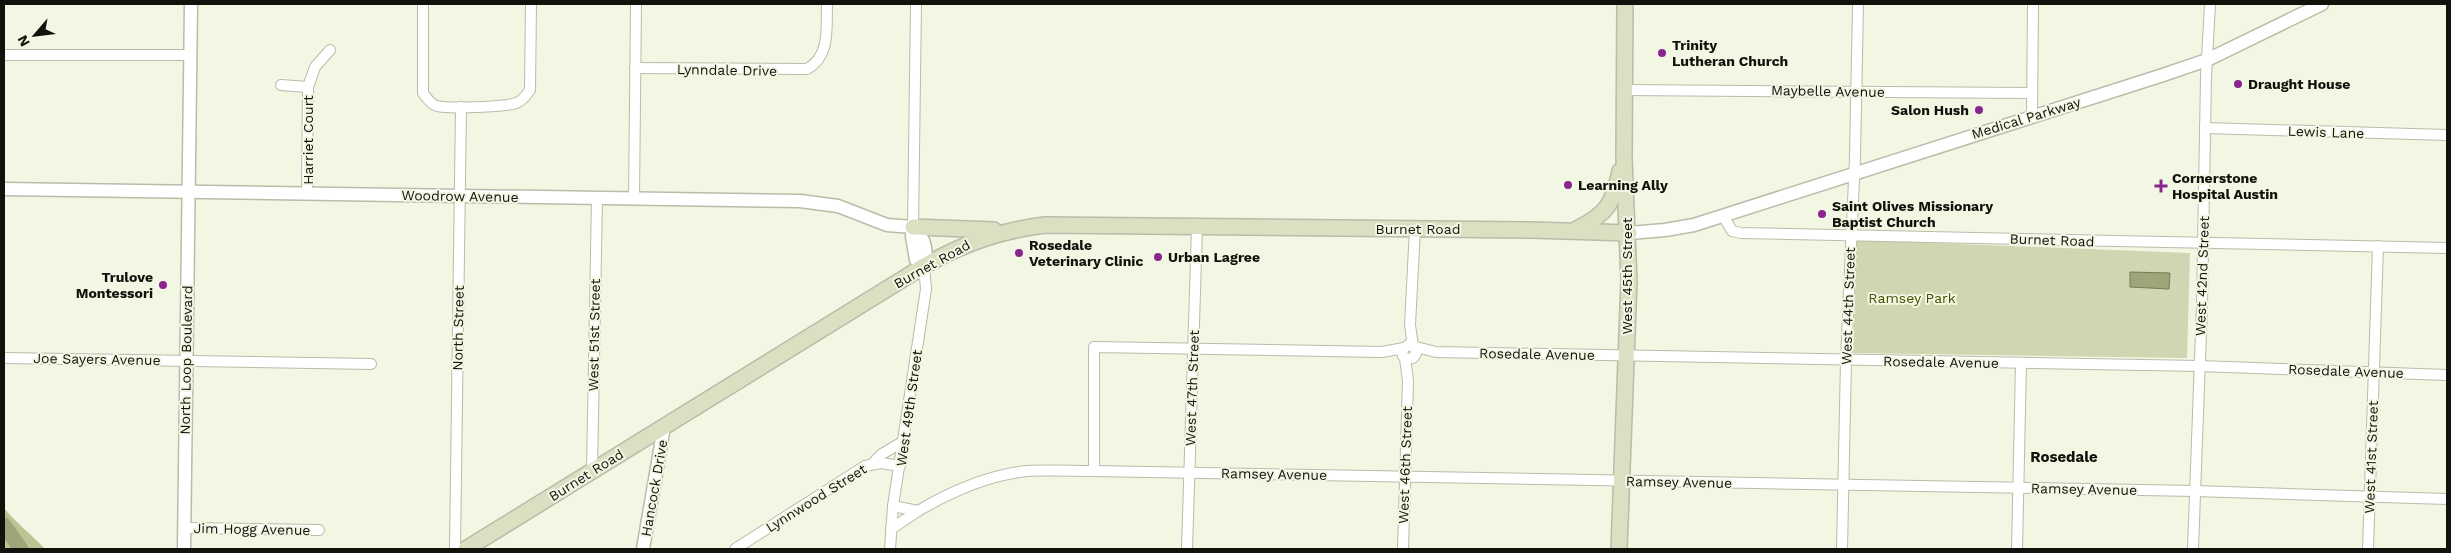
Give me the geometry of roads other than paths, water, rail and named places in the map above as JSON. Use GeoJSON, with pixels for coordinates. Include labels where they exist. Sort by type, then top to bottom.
{"type":"FeatureCollection","features":[{"type":"Feature","properties":{"kind":"main road","name":"West 45th Street"},"geometry":{"type":"LineString","coordinates":[[1619,549],[1629,233],[1624,158],[1625,4]]}},
{"type":"Feature","properties":{"kind":"main road"},"geometry":{"type":"LineString","coordinates":[[1574,230],[1599,216],[1610,205],[1624,158]]}},
{"type":"Feature","properties":{"kind":"main road","name":"Burnet Road"},"geometry":{"type":"LineString","coordinates":[[466,549],[924,266],[969,243],[1005,230],[1045,225],[1574,230],[1629,233]]}},
{"type":"Feature","properties":{"kind":"main road"},"geometry":{"type":"LineString","coordinates":[[913,227],[1005,230]]}},
{"type":"Feature","properties":{"kind":"street","name":"North Loop Boulevard"},"geometry":{"type":"LineString","coordinates":[[184,549],[191,4]]}},
{"type":"Feature","properties":{"kind":"street"},"geometry":{"type":"LineString","coordinates":[[423,4],[423,92],[434,104],[461,107],[512,105],[524,98],[530,90],[531,4]]}},
{"type":"Feature","properties":{"kind":"street"},"geometry":{"type":"LineString","coordinates":[[634,199],[636,4]]}},
{"type":"Feature","properties":{"kind":"street","name":"Lynndale Drive"},"geometry":{"type":"LineString","coordinates":[[635,68],[801,70],[817,62],[825,46],[827,4]]}},
{"type":"Feature","properties":{"kind":"street","name":"West 49th Street"},"geometry":{"type":"LineString","coordinates":[[887,548],[892,529],[893,506],[926,289],[924,266],[916,260],[912,236],[916,4]]}},
{"type":"Feature","properties":{"kind":"street","name":"West 44th Street"},"geometry":{"type":"LineString","coordinates":[[1842,549],[1846,360],[1852,234],[1858,4]]}},
{"type":"Feature","properties":{"kind":"street"},"geometry":{"type":"LineString","coordinates":[[2032,4],[2032,116]]}},
{"type":"Feature","properties":{"kind":"street","name":"West 42nd Street"},"geometry":{"type":"LineString","coordinates":[[2193,549],[2210,4]]}},
{"type":"Feature","properties":{"kind":"street","name":"Medical Parkway"},"geometry":{"type":"LineString","coordinates":[[1723,215],[2207,60],[2322,4]]}},
{"type":"Feature","properties":{"kind":"street","name":"Harriet Court"},"geometry":{"type":"LineString","coordinates":[[307,194],[308,87],[315,68],[330,50]]}},
{"type":"Feature","properties":{"kind":"street"},"geometry":{"type":"LineString","coordinates":[[4,55],[190,55]]}},
{"type":"Feature","properties":{"kind":"street","name":"Harriet Court"},"geometry":{"type":"LineString","coordinates":[[281,85],[308,87]]}},
{"type":"Feature","properties":{"kind":"street","name":"Maybelle Avenue"},"geometry":{"type":"LineString","coordinates":[[1624,90],[2031,93]]}},
{"type":"Feature","properties":{"kind":"street","name":"North Street"},"geometry":{"type":"LineString","coordinates":[[456,549],[461,107]]}},
{"type":"Feature","properties":{"kind":"street","name":"Lewis Lane"},"geometry":{"type":"LineString","coordinates":[[2205,128],[2447,135]]}},
{"type":"Feature","properties":{"kind":"street","name":"Woodrow Avenue"},"geometry":{"type":"LineString","coordinates":[[4,189],[800,201],[838,206],[887,225],[913,227]]}},
{"type":"Feature","properties":{"kind":"street","name":"West 51st Street"},"geometry":{"type":"LineString","coordinates":[[592,471],[597,198]]}},
{"type":"Feature","properties":{"kind":"street","name":"Burnet Road"},"geometry":{"type":"LineString","coordinates":[[1629,233],[1679,228],[1723,215],[1732,231],[1740,233],[2447,248]]}},
{"type":"Feature","properties":{"kind":"street","name":"West 47th Street"},"geometry":{"type":"LineString","coordinates":[[1187,549],[1197,227]]}},
{"type":"Feature","properties":{"kind":"street","name":"West 46th Street"},"geometry":{"type":"LineString","coordinates":[[1403,549],[1409,352],[1406,331],[1410,325],[1415,229]]}},
{"type":"Feature","properties":{"kind":"street","name":"West 41st Street"},"geometry":{"type":"LineString","coordinates":[[2368,549],[2378,246]]}},
{"type":"Feature","properties":{"kind":"street","name":"Rosedale Avenue"},"geometry":{"type":"LineString","coordinates":[[1094,471],[1094,347],[1382,352],[1387,355],[1430,350],[1436,352],[1626,356],[2199,366],[2447,375]]}},
{"type":"Feature","properties":{"kind":"street","name":"Joe Sayers Avenue"},"geometry":{"type":"LineString","coordinates":[[4,358],[371,364]]}},
{"type":"Feature","properties":{"kind":"street"},"geometry":{"type":"LineString","coordinates":[[2016,549],[2020,363]]}},
{"type":"Feature","properties":{"kind":"street","name":"Hancock Drive"},"geometry":{"type":"LineString","coordinates":[[643,549],[664,427]]}},
{"type":"Feature","properties":{"kind":"street","name":"Lynnwood Street"},"geometry":{"type":"LineString","coordinates":[[734,549],[873,464],[882,454],[904,441]]}},
{"type":"Feature","properties":{"kind":"street","name":"Lynnwood Street"},"geometry":{"type":"LineString","coordinates":[[873,464],[900,466]]}},
{"type":"Feature","properties":{"kind":"street","name":"Ramsey Avenue"},"geometry":{"type":"LineString","coordinates":[[892,529],[918,511],[956,490],[1003,475],[1028,471],[2195,491],[2447,499]]}},
{"type":"Feature","properties":{"kind":"street"},"geometry":{"type":"LineString","coordinates":[[893,506],[918,511]]}},
{"type":"Feature","properties":{"kind":"street","name":"Jim Hogg Avenue"},"geometry":{"type":"LineString","coordinates":[[184,528],[319,530]]}},
{"type":"Feature","properties":{"kind":"waterway"},"geometry":{"type":"LineString","coordinates":[[4,525],[21,549]]}},
{"type":"Feature","properties":{"kind":"place","name":"Trinity Lutheran Church"},"geometry":{"type":"Point","coordinates":[1662,53]}},
{"type":"Feature","properties":{"kind":"place","name":"Draught House"},"geometry":{"type":"Point","coordinates":[2238,84]}},
{"type":"Feature","properties":{"kind":"place","name":"Salon Hush"},"geometry":{"type":"Point","coordinates":[1979,110]}},
{"type":"Feature","properties":{"kind":"place","name":"Learning Ally"},"geometry":{"type":"Point","coordinates":[1568,185]}},
{"type":"Feature","properties":{"kind":"place","name":"Cornerstone Hospital Austin"},"geometry":{"type":"Point","coordinates":[2161,186]}},
{"type":"Feature","properties":{"kind":"place","name":"Saint Olives Missionary Baptist Church"},"geometry":{"type":"Point","coordinates":[1822,214]}},
{"type":"Feature","properties":{"kind":"place","name":"Rosedale Veterinary Clinic"},"geometry":{"type":"Point","coordinates":[1019,253]}},
{"type":"Feature","properties":{"kind":"place","name":"Urban Lagree"},"geometry":{"type":"Point","coordinates":[1158,257]}},
{"type":"Feature","properties":{"kind":"place","name":"Trulove Montessori"},"geometry":{"type":"Point","coordinates":[163,285]}},
{"type":"Feature","properties":{"kind":"district","name":"Rosedale"},"geometry":{"type":"Point","coordinates":[2064,457]}},
{"type":"Feature","properties":{"kind":"park label","name":"Ramsey Park"},"geometry":{"type":"Point","coordinates":[1912,298]}}]}
